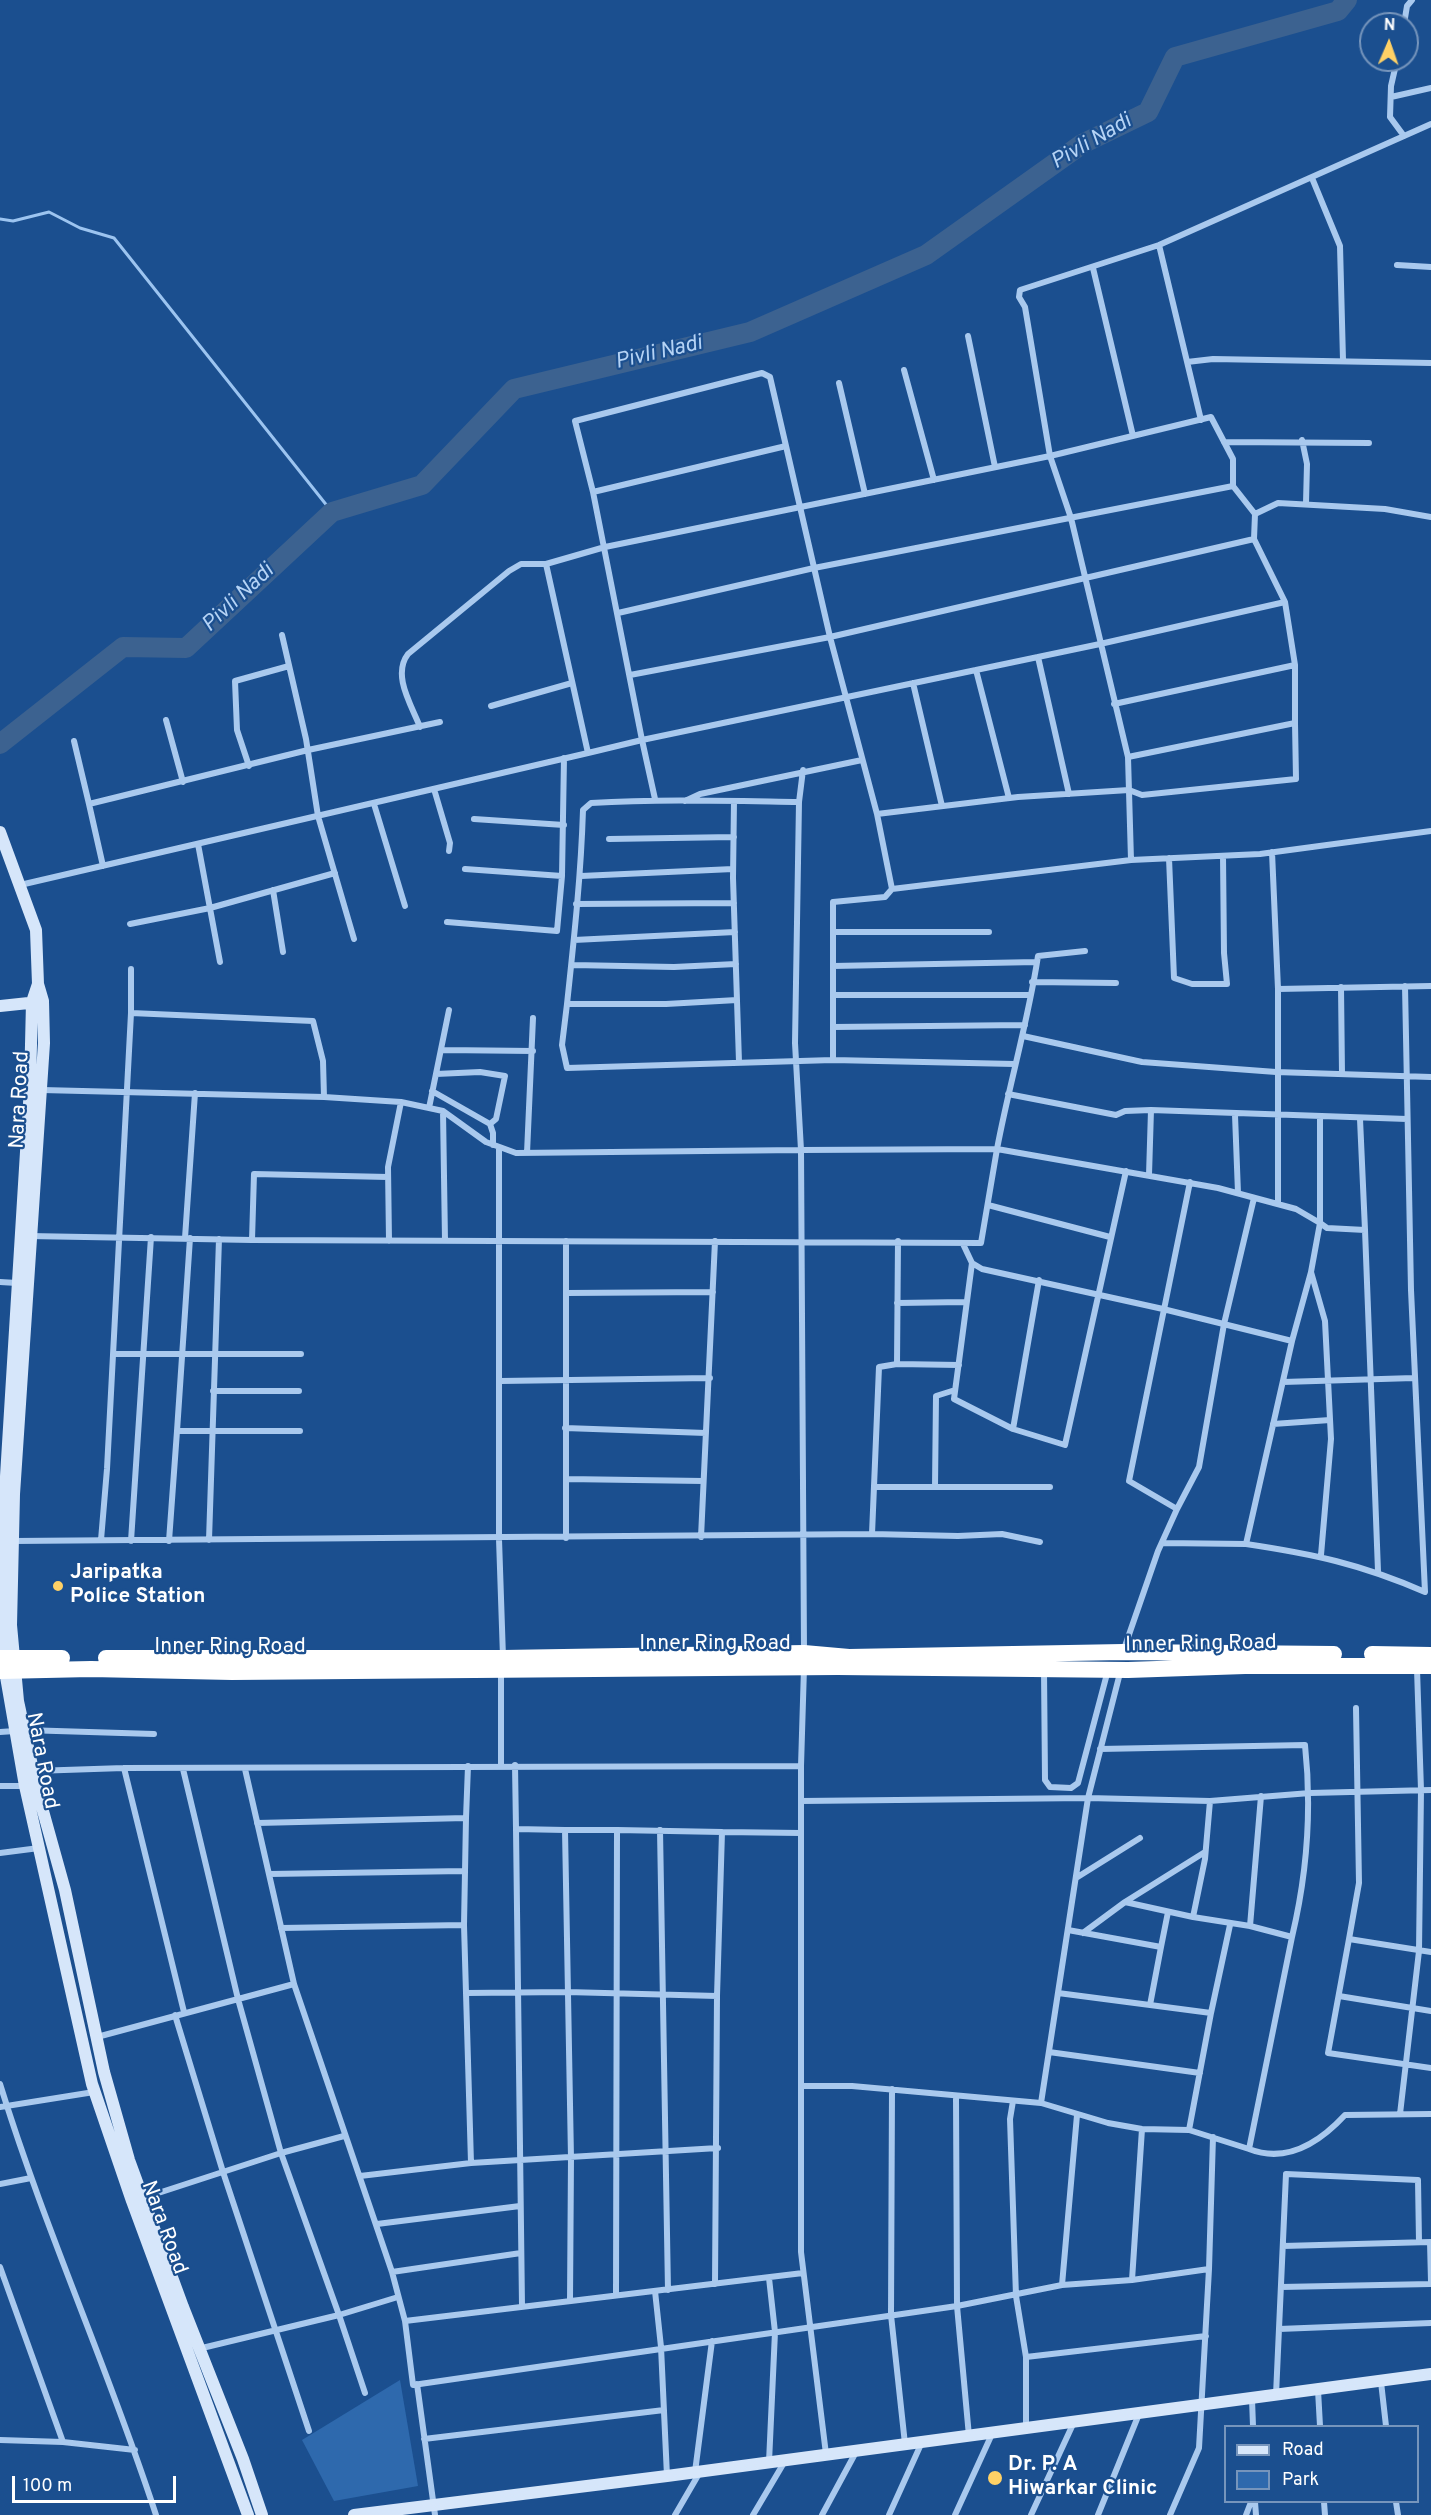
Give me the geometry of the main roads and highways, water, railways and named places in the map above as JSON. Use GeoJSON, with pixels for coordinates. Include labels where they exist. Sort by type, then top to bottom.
{"type":"FeatureCollection","features":[{"type":"Feature","properties":{"kind":"highway","name":"Inner Ring Road"},"geometry":{"type":"LineString","coordinates":[[804,1660],[849,1657],[1123,1652],[1431,1654]]}},
{"type":"Feature","properties":{"kind":"highway","name":"Inner Ring Road"},"geometry":{"type":"LineString","coordinates":[[6,1664],[502,1664],[804,1660],[1114,1670],[1268,1666],[1424,1666]]}},
{"type":"Feature","properties":{"kind":"main road","name":"Nara Road"},"geometry":{"type":"LineString","coordinates":[[0,832],[36,930],[38,984],[30,1087],[26,1236],[17,1283],[5,1541],[6,1664],[19,1730],[25,1786],[94,2092],[194,2351]]}},
{"type":"Feature","properties":{"kind":"main road","name":"Nara Road"},"geometry":{"type":"LineString","coordinates":[[5,1541],[26,1236],[42,1090],[37,1001]]}},
{"type":"Feature","properties":{"kind":"main road"},"geometry":{"type":"LineString","coordinates":[[0,1006],[37,1001]]}},
{"type":"Feature","properties":{"kind":"main road","name":"Nara Road"},"geometry":{"type":"LineString","coordinates":[[19,1730],[34,1771],[64,1890],[96,2037],[129,2160],[248,2515]]}},
{"type":"Feature","properties":{"kind":"main road"},"geometry":{"type":"LineString","coordinates":[[194,2351],[243,2459],[262,2515]]}},
{"type":"Feature","properties":{"kind":"main road"},"geometry":{"type":"LineString","coordinates":[[354,2515],[434,2510],[826,2454],[1431,2374]]}},
{"type":"Feature","properties":{"kind":"waterway","name":"Pivli Nadi"},"geometry":{"type":"LineString","coordinates":[[0,744],[123,647],[186,648],[332,512],[422,485],[514,389],[750,332],[926,255],[1082,144],[1148,112],[1175,57],[1338,11],[1347,0]]}},
{"type":"Feature","properties":{"kind":"waterway"},"geometry":{"type":"LineString","coordinates":[[0,219],[13,221],[49,212],[80,228],[114,238],[332,512]]}},
{"type":"Feature","properties":{"kind":"place","name":"Jaripatka Police Station"},"geometry":{"type":"Point","coordinates":[58,1586]}},
{"type":"Feature","properties":{"kind":"place","name":"Dr. P. A Hiwarkar Clinic"},"geometry":{"type":"Point","coordinates":[995,2478]}}]}
